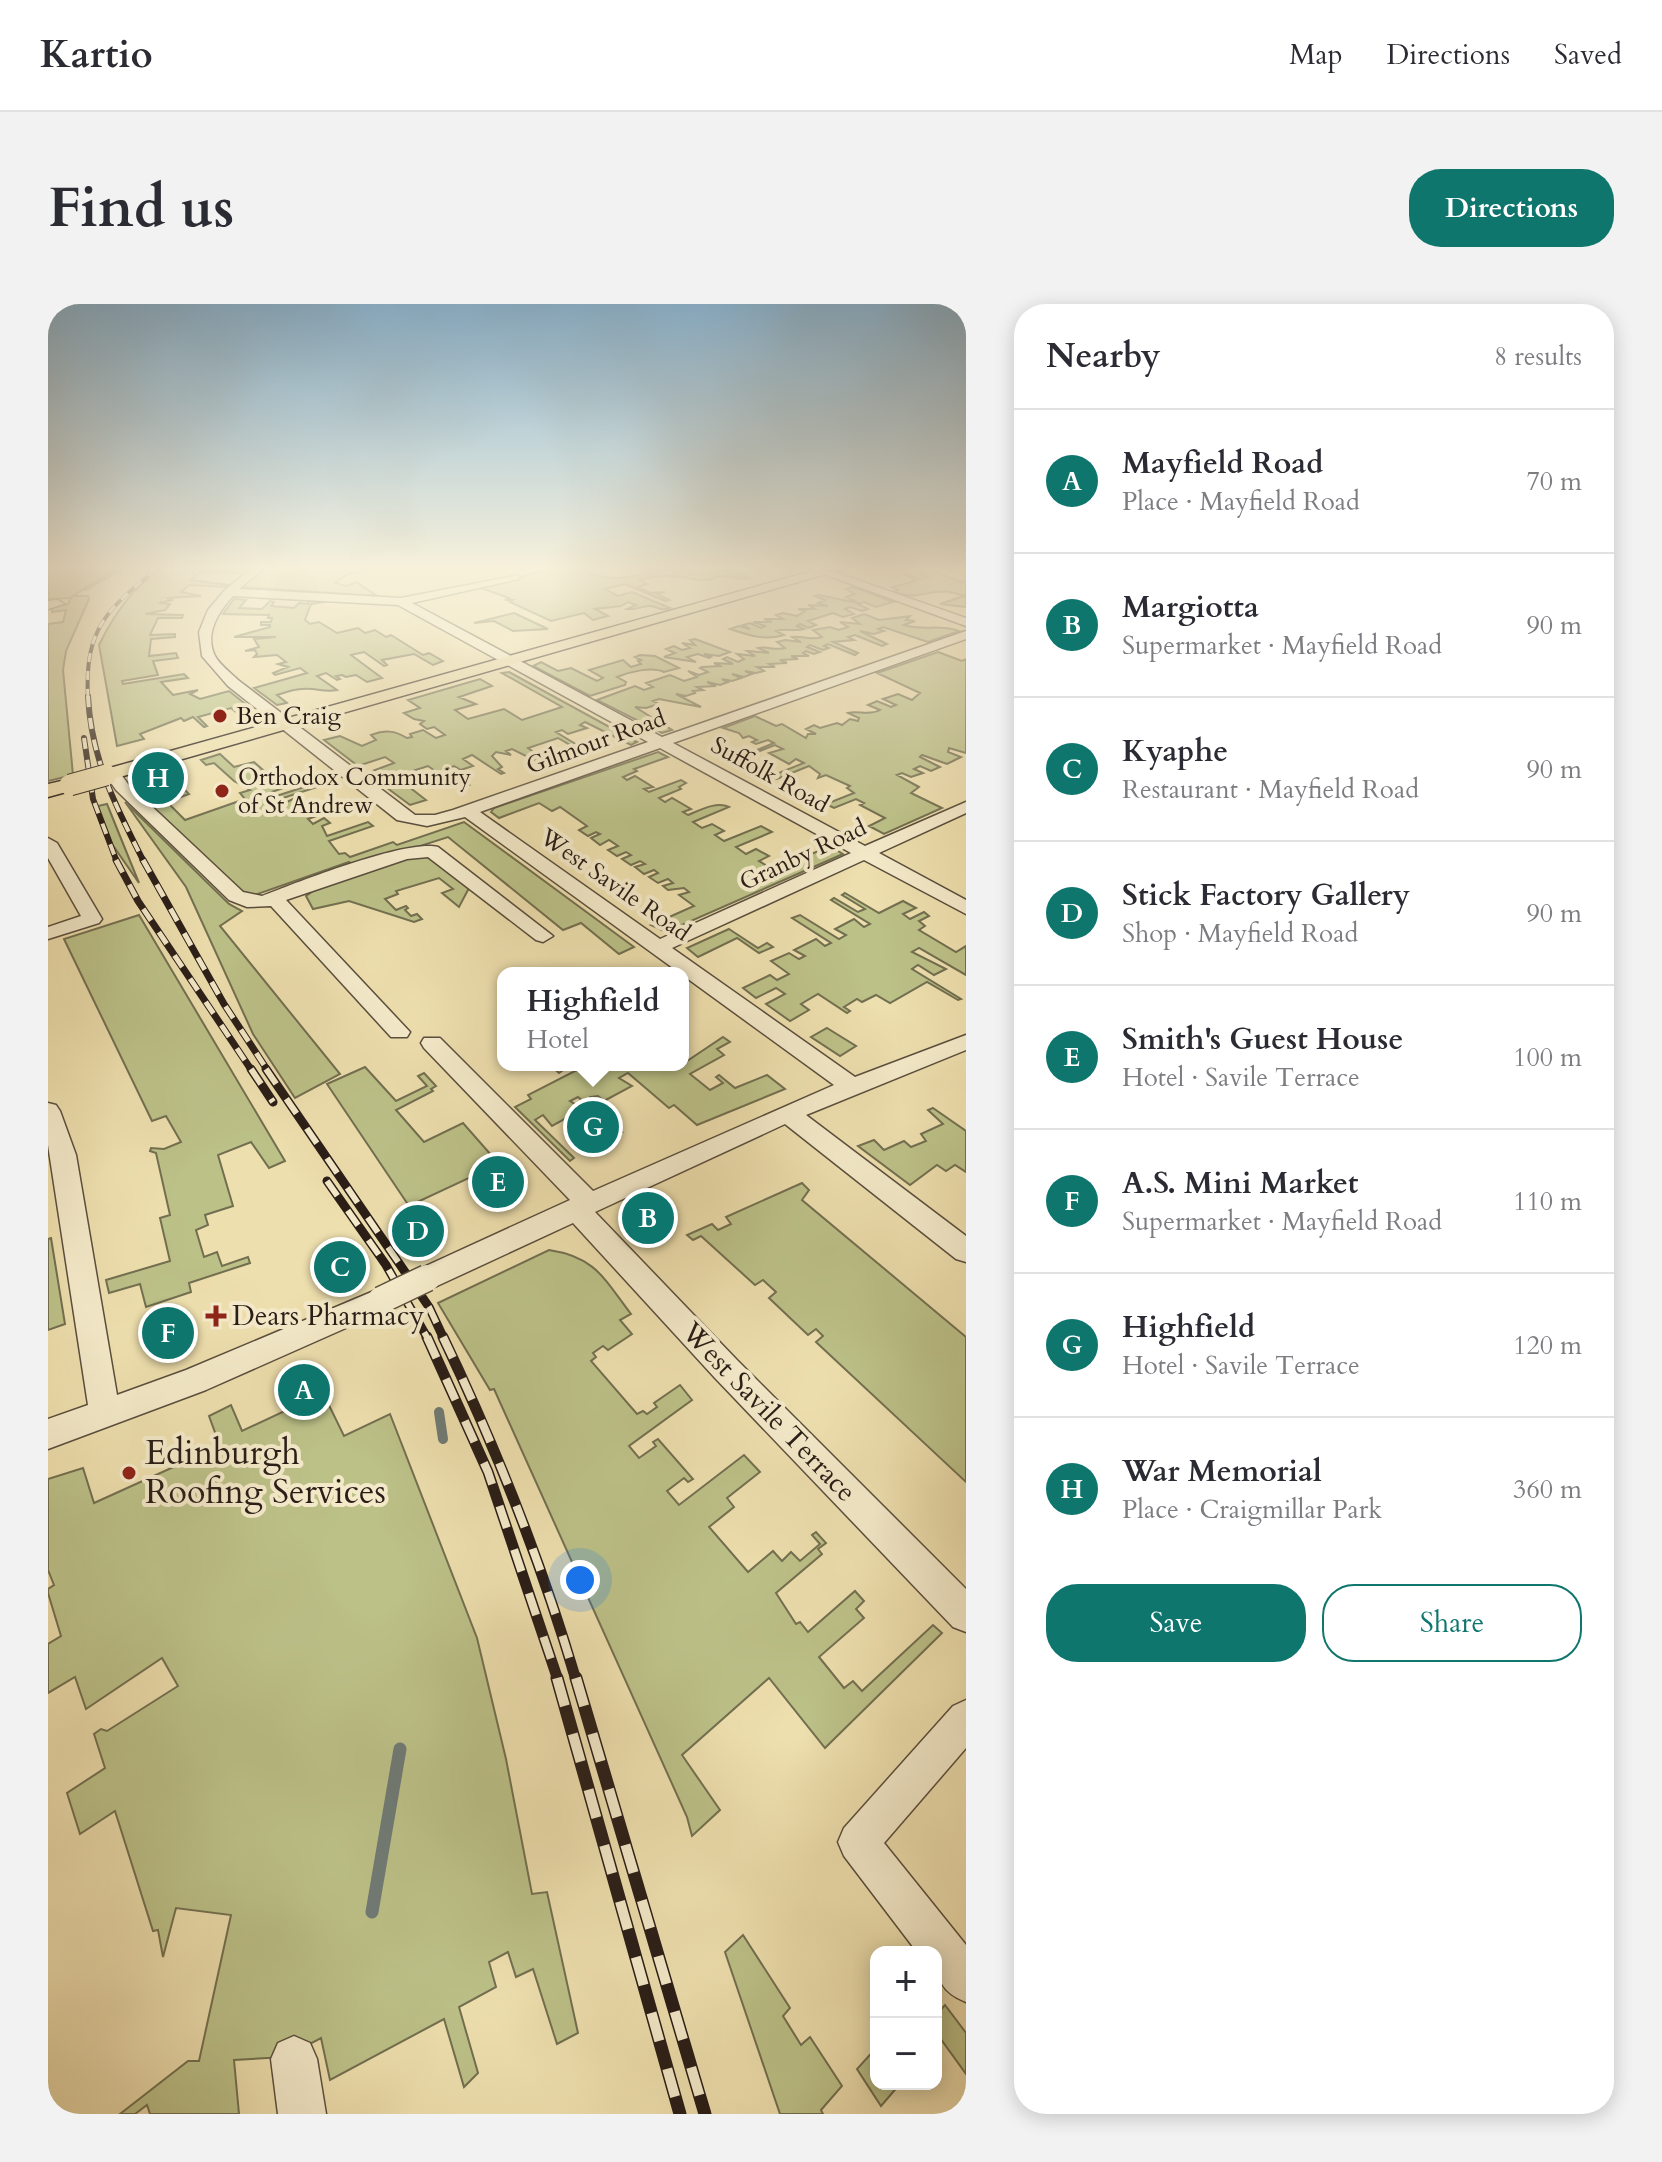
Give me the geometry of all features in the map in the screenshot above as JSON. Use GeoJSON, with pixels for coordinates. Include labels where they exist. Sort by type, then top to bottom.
{"type":"FeatureCollection","features":[{"type":"Feature","properties":{"kind":"main road"},"geometry":{"type":"LineString","coordinates":[[48,791],[539,652]]}},
{"type":"Feature","properties":{"kind":"street","name":"Gilmour Road"},"geometry":{"type":"LineString","coordinates":[[208,652],[224,676],[403,816],[425,822],[467,811],[917,652]]}},
{"type":"Feature","properties":{"kind":"street","name":"Suffolk Road"},"geometry":{"type":"LineString","coordinates":[[493,652],[966,908]]}},
{"type":"Feature","properties":{"kind":"street"},"geometry":{"type":"LineString","coordinates":[[109,774],[236,896],[255,903],[404,854],[428,850],[437,852],[543,936]]}},
{"type":"Feature","properties":{"kind":"street","name":"Granby Road"},"geometry":{"type":"LineString","coordinates":[[659,947],[966,807]]}},
{"type":"Feature","properties":{"kind":"street","name":"West Savile Road"},"geometry":{"type":"LineString","coordinates":[[467,811],[687,967]]}},
{"type":"Feature","properties":{"kind":"street"},"geometry":{"type":"LineString","coordinates":[[48,843],[92,919],[48,933]]}},
{"type":"Feature","properties":{"kind":"street"},"geometry":{"type":"LineString","coordinates":[[274,898],[399,1032]]}},
{"type":"Feature","properties":{"kind":"street","name":"West Savile Road"},"geometry":{"type":"LineString","coordinates":[[689,969],[850,1085]]}},
{"type":"Feature","properties":{"kind":"street"},"geometry":{"type":"LineString","coordinates":[[48,1434],[234,1364],[850,1085],[966,1042]]}},
{"type":"Feature","properties":{"kind":"street","name":"West Savile Terrace"},"geometry":{"type":"LineString","coordinates":[[432,1043],[582,1205],[726,1369],[966,1614]]}},
{"type":"Feature","properties":{"kind":"street"},"geometry":{"type":"LineString","coordinates":[[787,1113],[966,1251]]}},
{"type":"Feature","properties":{"kind":"street"},"geometry":{"type":"LineString","coordinates":[[49,1116],[64,1155],[105,1415]]}},
{"type":"Feature","properties":{"kind":"street"},"geometry":{"type":"LineString","coordinates":[[966,1719],[858,1842],[966,1980]]}},
{"type":"Feature","properties":{"kind":"street"},"geometry":{"type":"LineString","coordinates":[[294,2059],[302,2114]]}},
{"type":"Feature","properties":{"kind":"green space"},"geometry":{"type":"Polygon","coordinates":[[[48,652],[66,652],[63,670],[73,775],[48,781],[48,652]]]}},
{"type":"Feature","properties":{"kind":"green space"},"geometry":{"type":"Polygon","coordinates":[[[100,652],[149,652],[149,656],[176,653],[178,658],[153,661],[158,675],[122,681],[123,684],[184,674],[188,678],[161,682],[173,695],[198,690],[190,694],[200,699],[229,691],[257,713],[242,717],[231,708],[198,717],[207,726],[204,727],[193,717],[184,721],[181,718],[140,734],[144,739],[117,746],[100,652]]]}},
{"type":"Feature","properties":{"kind":"green space"},"geometry":{"type":"Polygon","coordinates":[[[362,652],[351,655],[382,678],[367,682],[356,675],[342,675],[336,676],[340,679],[337,680],[326,673],[317,676],[337,690],[290,691],[277,695],[287,703],[277,705],[254,688],[307,673],[300,668],[275,675],[273,673],[288,667],[278,664],[286,662],[277,655],[254,657],[257,654],[362,652]]]}},
{"type":"Feature","properties":{"kind":"green space"},"geometry":{"type":"Polygon","coordinates":[[[365,652],[429,653],[443,661],[433,665],[414,654],[382,660],[387,665],[365,652]]]}},
{"type":"Feature","properties":{"kind":"green space"},"geometry":{"type":"Polygon","coordinates":[[[729,652],[719,656],[704,654],[709,658],[698,654],[687,657],[696,662],[664,657],[675,653],[729,652]]]}},
{"type":"Feature","properties":{"kind":"green space"},"geometry":{"type":"Polygon","coordinates":[[[749,652],[804,652],[809,656],[791,656],[798,659],[769,664],[775,667],[757,667],[764,671],[756,673],[745,671],[752,674],[744,677],[732,674],[741,678],[732,681],[722,679],[728,682],[720,685],[707,682],[716,686],[697,687],[703,690],[686,696],[676,694],[701,707],[659,699],[653,701],[659,704],[635,707],[672,730],[662,733],[597,700],[635,686],[644,690],[653,687],[646,683],[670,675],[684,681],[697,677],[688,671],[699,675],[708,672],[702,667],[720,666],[714,663],[733,664],[723,659],[727,657],[738,662],[744,659],[737,654],[755,656],[749,652]]]}},
{"type":"Feature","properties":{"kind":"green space"},"geometry":{"type":"Polygon","coordinates":[[[937,652],[962,661],[966,659],[966,753],[949,748],[948,752],[961,757],[947,764],[922,755],[920,757],[940,767],[931,771],[920,766],[914,769],[923,773],[911,777],[902,773],[897,775],[919,787],[911,793],[942,808],[884,834],[869,826],[885,818],[860,805],[864,803],[856,799],[834,808],[826,804],[854,793],[847,788],[850,786],[826,775],[818,778],[820,774],[809,766],[777,779],[771,776],[804,763],[796,759],[789,764],[769,753],[783,749],[775,745],[737,758],[774,743],[768,740],[756,744],[752,742],[757,740],[749,736],[743,738],[739,733],[723,728],[755,716],[776,726],[782,724],[806,738],[808,734],[816,734],[806,729],[814,725],[820,728],[837,723],[842,725],[850,719],[858,721],[859,718],[848,713],[876,712],[880,710],[868,705],[877,701],[891,707],[896,705],[883,699],[898,694],[912,700],[920,693],[877,673],[937,652]]]}},
{"type":"Feature","properties":{"kind":"green space"},"geometry":{"type":"Polygon","coordinates":[[[655,656],[679,668],[664,672],[647,670],[628,673],[617,677],[626,682],[625,685],[590,696],[533,666],[541,662],[558,671],[571,668],[597,681],[603,678],[589,670],[623,660],[631,667],[641,664],[638,661],[641,660],[635,657],[655,656]]]}},
{"type":"Feature","properties":{"kind":"green space"},"geometry":{"type":"Polygon","coordinates":[[[509,672],[637,742],[631,745],[585,722],[580,725],[587,728],[568,734],[562,730],[556,732],[582,748],[577,749],[558,738],[528,748],[545,760],[538,762],[512,749],[506,751],[511,755],[496,752],[492,756],[502,767],[498,769],[504,773],[501,774],[472,755],[463,759],[473,766],[461,770],[454,766],[446,769],[469,785],[460,788],[428,766],[403,774],[416,780],[408,786],[426,800],[410,805],[367,773],[394,763],[385,757],[358,766],[324,740],[340,736],[362,746],[376,740],[371,735],[385,732],[398,733],[407,738],[423,730],[436,738],[445,735],[434,727],[427,729],[420,724],[424,721],[404,713],[420,708],[408,700],[480,679],[492,686],[459,697],[476,704],[455,710],[468,719],[504,709],[522,720],[562,707],[502,673],[509,672]]]}},
{"type":"Feature","properties":{"kind":"green space"},"geometry":{"type":"Polygon","coordinates":[[[658,752],[668,757],[634,769],[637,771],[623,777],[627,780],[635,776],[653,787],[644,789],[649,792],[681,780],[686,783],[679,787],[681,789],[659,798],[665,802],[672,798],[691,809],[683,812],[688,815],[714,806],[729,807],[693,822],[702,828],[712,824],[724,831],[715,835],[724,841],[761,826],[772,832],[736,847],[746,854],[756,849],[769,856],[759,861],[769,867],[790,858],[795,861],[830,846],[843,854],[666,932],[651,925],[694,906],[679,895],[689,892],[684,888],[668,890],[663,886],[673,883],[668,879],[658,883],[649,877],[658,873],[654,870],[644,874],[635,867],[645,864],[640,861],[631,865],[622,859],[631,855],[626,852],[617,856],[608,850],[618,846],[609,840],[600,845],[591,838],[600,834],[596,832],[588,836],[579,830],[587,826],[560,807],[552,811],[539,803],[499,818],[491,812],[494,808],[658,752]]]}},
{"type":"Feature","properties":{"kind":"green space"},"geometry":{"type":"Polygon","coordinates":[[[220,754],[234,767],[254,762],[263,770],[251,775],[267,771],[289,786],[269,793],[273,797],[320,782],[323,785],[283,798],[287,802],[299,796],[305,801],[292,806],[301,814],[342,801],[348,805],[308,819],[313,824],[324,818],[330,823],[322,826],[327,836],[368,822],[373,826],[329,841],[339,854],[345,853],[350,857],[393,842],[397,845],[464,822],[634,947],[619,954],[581,923],[563,930],[448,837],[355,867],[349,862],[249,897],[140,799],[152,795],[139,778],[179,766],[183,770],[170,775],[189,794],[167,802],[185,820],[245,799],[240,793],[250,790],[234,781],[214,763],[206,765],[201,760],[220,754]]]}},
{"type":"Feature","properties":{"kind":"green space"},"geometry":{"type":"Polygon","coordinates":[[[125,802],[229,904],[242,911],[220,926],[340,1074],[295,1098],[253,1034],[186,887],[125,802]]]}},
{"type":"Feature","properties":{"kind":"green space"},"geometry":{"type":"Polygon","coordinates":[[[107,804],[139,883],[112,844],[98,806],[107,804]]]}},
{"type":"Feature","properties":{"kind":"green space"},"geometry":{"type":"Polygon","coordinates":[[[408,856],[429,856],[469,888],[459,907],[442,893],[453,889],[439,878],[396,891],[398,894],[385,899],[396,910],[406,906],[408,908],[405,910],[411,916],[417,914],[422,919],[414,922],[349,901],[313,909],[306,896],[313,891],[408,856]]]}},
{"type":"Feature","properties":{"kind":"green space"},"geometry":{"type":"Polygon","coordinates":[[[845,893],[879,913],[903,901],[916,908],[903,914],[910,919],[924,912],[929,916],[919,921],[925,926],[919,930],[956,952],[966,946],[966,975],[919,948],[912,952],[946,969],[934,975],[918,965],[912,969],[961,999],[927,982],[890,1003],[876,995],[862,1002],[857,999],[844,1007],[850,1011],[847,1013],[818,994],[801,1004],[809,1010],[790,1021],[766,1004],[785,994],[776,988],[756,998],[743,988],[770,975],[777,980],[789,974],[771,961],[789,953],[799,959],[805,956],[794,950],[816,939],[825,946],[831,943],[792,918],[800,915],[839,939],[846,935],[835,929],[854,919],[864,927],[870,924],[831,900],[834,898],[858,912],[865,909],[842,895],[845,893]]]}},
{"type":"Feature","properties":{"kind":"green space"},"geometry":{"type":"Polygon","coordinates":[[[139,915],[285,1161],[269,1168],[251,1142],[218,1155],[233,1206],[205,1215],[208,1225],[196,1230],[204,1257],[217,1252],[222,1266],[248,1257],[250,1263],[189,1283],[191,1292],[146,1307],[140,1284],[109,1293],[106,1280],[170,1261],[160,1218],[170,1215],[156,1153],[150,1151],[151,1148],[164,1149],[181,1142],[166,1116],[152,1121],[64,939],[139,915]]]}},
{"type":"Feature","properties":{"kind":"green space"},"geometry":{"type":"Polygon","coordinates":[[[729,929],[758,948],[767,943],[773,947],[759,953],[737,938],[698,957],[687,948],[729,929]]]}},
{"type":"Feature","properties":{"kind":"green space"},"geometry":{"type":"Polygon","coordinates":[[[827,1028],[856,1046],[840,1056],[811,1037],[827,1028]]]}},
{"type":"Feature","properties":{"kind":"green space"},"geometry":{"type":"Polygon","coordinates":[[[723,1037],[730,1042],[717,1049],[724,1055],[690,1074],[710,1090],[723,1083],[716,1077],[719,1075],[735,1088],[767,1075],[785,1089],[697,1125],[674,1105],[669,1108],[628,1073],[619,1078],[632,1086],[604,1101],[598,1096],[591,1097],[617,1121],[613,1124],[622,1132],[619,1133],[578,1097],[570,1101],[583,1109],[552,1126],[543,1115],[535,1120],[574,1158],[570,1161],[515,1107],[531,1099],[528,1095],[575,1071],[689,1071],[689,1060],[723,1037]]]}},
{"type":"Feature","properties":{"kind":"green space"},"geometry":{"type":"Polygon","coordinates":[[[365,1067],[396,1101],[427,1086],[418,1076],[424,1073],[436,1086],[431,1089],[433,1091],[396,1110],[424,1142],[463,1123],[499,1164],[409,1206],[327,1084],[365,1067]]]}},
{"type":"Feature","properties":{"kind":"green space"},"geometry":{"type":"Polygon","coordinates":[[[933,1108],[966,1131],[966,1172],[955,1165],[946,1171],[937,1165],[910,1185],[858,1146],[874,1140],[884,1150],[904,1141],[911,1147],[926,1141],[921,1134],[943,1124],[928,1110],[933,1108]]]}},
{"type":"Feature","properties":{"kind":"green space"},"geometry":{"type":"Polygon","coordinates":[[[802,1183],[809,1190],[802,1200],[966,1337],[966,1482],[816,1342],[823,1336],[816,1329],[808,1335],[769,1298],[776,1292],[763,1280],[755,1285],[701,1236],[693,1240],[687,1235],[712,1224],[718,1230],[731,1224],[726,1217],[802,1183]]]}},
{"type":"Feature","properties":{"kind":"green space"},"geometry":{"type":"Polygon","coordinates":[[[51,1238],[65,1324],[48,1330],[48,1239],[51,1238]]]}},
{"type":"Feature","properties":{"kind":"green space"},"geometry":{"type":"Polygon","coordinates":[[[549,1250],[565,1253],[588,1264],[606,1280],[631,1314],[620,1320],[632,1334],[608,1350],[603,1346],[593,1353],[596,1357],[591,1361],[637,1414],[643,1411],[647,1414],[657,1407],[654,1403],[680,1385],[692,1400],[629,1446],[639,1458],[656,1446],[653,1442],[658,1439],[693,1479],[688,1482],[684,1478],[667,1491],[679,1505],[744,1455],[760,1472],[727,1498],[734,1507],[709,1527],[748,1572],[773,1551],[782,1561],[791,1552],[800,1561],[820,1544],[812,1535],[816,1532],[826,1543],[818,1549],[822,1554],[776,1593],[796,1624],[800,1622],[808,1632],[855,1591],[864,1601],[856,1609],[864,1618],[819,1657],[844,1688],[853,1681],[862,1691],[933,1625],[942,1633],[825,1748],[769,1678],[682,1755],[720,1810],[692,1836],[687,1817],[494,1389],[490,1390],[438,1303],[549,1250]]]}},
{"type":"Feature","properties":{"kind":"green space"},"geometry":{"type":"Polygon","coordinates":[[[323,1393],[344,1436],[390,1414],[477,1638],[506,1759],[532,1894],[547,1892],[578,2033],[557,2044],[533,1969],[516,1977],[508,1952],[489,1962],[496,1987],[459,2007],[478,2073],[464,2087],[444,2019],[330,2080],[321,2038],[285,2057],[234,2060],[239,2114],[150,2114],[147,2105],[135,2114],[120,2114],[188,2061],[199,2061],[231,1915],[176,1908],[163,1957],[158,1930],[153,1931],[115,1811],[80,1834],[67,1793],[105,1768],[94,1734],[101,1729],[107,1731],[178,1686],[162,1658],[86,1709],[75,1677],[48,1693],[48,1644],[61,1636],[48,1593],[54,1585],[48,1570],[48,1479],[83,1468],[94,1503],[220,1446],[209,1416],[231,1405],[242,1431],[323,1393]]]}},
{"type":"Feature","properties":{"kind":"green space"},"geometry":{"type":"Polygon","coordinates":[[[743,1935],[790,2008],[783,2016],[801,2045],[810,2037],[842,2086],[821,2110],[823,2114],[780,2114],[725,1952],[743,1935]]]}},
{"type":"Feature","properties":{"kind":"green space"},"geometry":{"type":"Polygon","coordinates":[[[945,2005],[966,2033],[966,2074],[942,2041],[942,2008],[945,2005]]]}},
{"type":"Feature","properties":{"kind":"green space"},"geometry":{"type":"Polygon","coordinates":[[[870,2055],[870,2089],[857,2069],[870,2055]]]}},
{"type":"Feature","properties":{"kind":"green space"},"geometry":{"type":"Polygon","coordinates":[[[871,2090],[895,2090],[881,2106],[871,2090]]]}},
{"type":"Feature","properties":{"kind":"waterway"},"geometry":{"type":"LineString","coordinates":[[439,1412],[443,1439]]}},
{"type":"Feature","properties":{"kind":"waterway"},"geometry":{"type":"LineString","coordinates":[[372,1912],[400,1749]]}},
{"type":"Feature","properties":{"kind":"railway"},"geometry":{"type":"LineString","coordinates":[[88,696],[90,652]]}},
{"type":"Feature","properties":{"kind":"railway"},"geometry":{"type":"LineString","coordinates":[[88,696],[100,762],[143,860]]}},
{"type":"Feature","properties":{"kind":"railway"},"geometry":{"type":"LineString","coordinates":[[84,738],[93,799],[117,862]]}},
{"type":"Feature","properties":{"kind":"railway"},"geometry":{"type":"LineString","coordinates":[[143,860],[224,1004],[268,1071]]}},
{"type":"Feature","properties":{"kind":"railway"},"geometry":{"type":"LineString","coordinates":[[117,862],[138,901],[252,1071]]}},
{"type":"Feature","properties":{"kind":"railway"},"geometry":{"type":"LineString","coordinates":[[251,1069],[273,1102]]}},
{"type":"Feature","properties":{"kind":"railway"},"geometry":{"type":"LineString","coordinates":[[266,1069],[429,1307],[444,1339]]}},
{"type":"Feature","properties":{"kind":"railway"},"geometry":{"type":"LineString","coordinates":[[327,1181],[386,1265],[428,1338]]}},
{"type":"Feature","properties":{"kind":"railway"},"geometry":{"type":"LineString","coordinates":[[443,1337],[516,1506],[576,1680]]}},
{"type":"Feature","properties":{"kind":"railway"},"geometry":{"type":"LineString","coordinates":[[428,1338],[488,1472],[558,1680]]}},
{"type":"Feature","properties":{"kind":"railway"},"geometry":{"type":"LineString","coordinates":[[557,1678],[680,2114]]}},
{"type":"Feature","properties":{"kind":"railway"},"geometry":{"type":"LineString","coordinates":[[576,1678],[705,2114]]}},
{"type":"Feature","properties":{"kind":"place","name":"Ben Craig"},"geometry":{"type":"Point","coordinates":[220,716]}},
{"type":"Feature","properties":{"kind":"place","name":"War Memorial"},"geometry":{"type":"Point","coordinates":[158,778]}},
{"type":"Feature","properties":{"kind":"place","name":"Orthodox Community of St Andrew"},"geometry":{"type":"Point","coordinates":[222,791]}},
{"type":"Feature","properties":{"kind":"place","name":"Highfield"},"geometry":{"type":"Point","coordinates":[593,1127]}},
{"type":"Feature","properties":{"kind":"place","name":"Smith's Guest House"},"geometry":{"type":"Point","coordinates":[498,1182]}},
{"type":"Feature","properties":{"kind":"place","name":"Margiotta"},"geometry":{"type":"Point","coordinates":[648,1218]}},
{"type":"Feature","properties":{"kind":"place","name":"Stick Factory Gallery"},"geometry":{"type":"Point","coordinates":[418,1231]}},
{"type":"Feature","properties":{"kind":"place","name":"Kyaphe"},"geometry":{"type":"Point","coordinates":[340,1267]}},
{"type":"Feature","properties":{"kind":"place","name":"Dears Pharmacy"},"geometry":{"type":"Point","coordinates":[216,1316]}},
{"type":"Feature","properties":{"kind":"place","name":"A.S. Mini Market"},"geometry":{"type":"Point","coordinates":[168,1333]}},
{"type":"Feature","properties":{"kind":"place","name":"Mayfield Road"},"geometry":{"type":"Point","coordinates":[304,1390]}},
{"type":"Feature","properties":{"kind":"place","name":"Edinburgh Roofing Services"},"geometry":{"type":"Point","coordinates":[129,1473]}}]}
